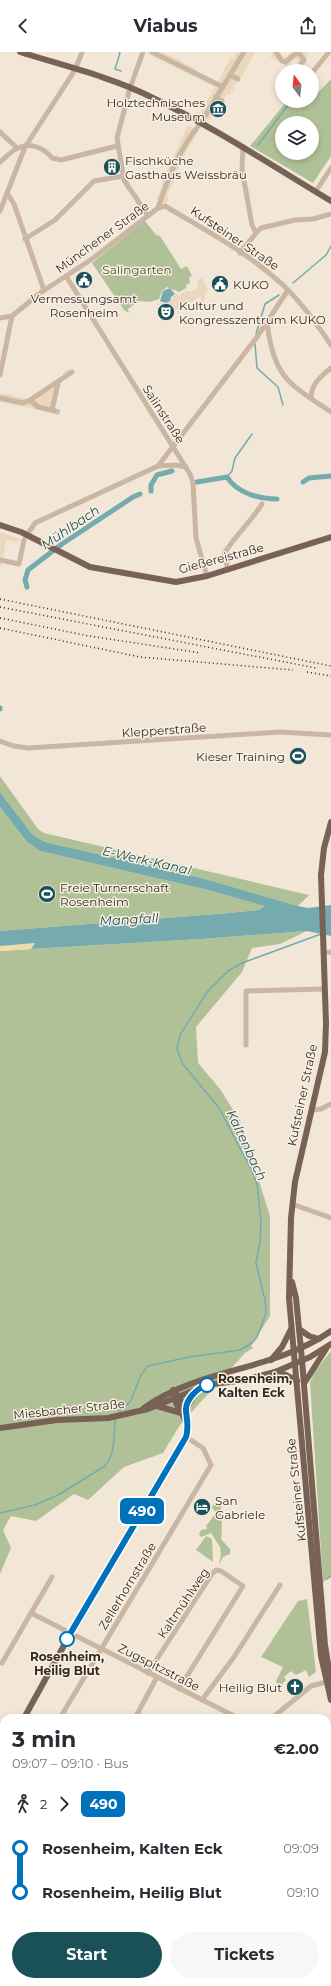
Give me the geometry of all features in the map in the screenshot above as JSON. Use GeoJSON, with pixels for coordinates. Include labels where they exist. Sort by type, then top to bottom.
{"type":"FeatureCollection","features":[{"type":"Feature","properties":{"kind":"main road"},"geometry":{"type":"LineString","coordinates":[[20,52],[130,88],[201,123],[331,201]]}},
{"type":"Feature","properties":{"kind":"main road","name":"Gießereistraße"},"geometry":{"type":"LineString","coordinates":[[0,526],[94,568],[176,582],[228,570],[331,537]]}},
{"type":"Feature","properties":{"kind":"main road","name":"Kufsteiner Straße"},"geometry":{"type":"LineString","coordinates":[[330,1681],[321,1656],[289,1298],[291,1277],[290,1231],[295,1182],[325,1052],[325,989],[321,874],[324,848],[331,822]]}},
{"type":"Feature","properties":{"kind":"main road","name":"Kufsteiner Straße"},"geometry":{"type":"LineString","coordinates":[[291,1277],[296,1298],[301,1348],[325,1645],[331,1700]]}},
{"type":"Feature","properties":{"kind":"main road"},"geometry":{"type":"LineString","coordinates":[[270,1361],[282,1347],[291,1328]]}},
{"type":"Feature","properties":{"kind":"main road"},"geometry":{"type":"LineString","coordinates":[[299,1329],[309,1336],[319,1339]]}},
{"type":"Feature","properties":{"kind":"main road","name":"Miesbacher Straße"},"geometry":{"type":"LineString","coordinates":[[141,1410],[173,1390],[199,1380],[270,1361],[301,1348],[331,1331]]}},
{"type":"Feature","properties":{"kind":"main road"},"geometry":{"type":"LineString","coordinates":[[304,1383],[315,1364],[330,1344]]}},
{"type":"Feature","properties":{"kind":"main road","name":"Miesbacher Straße"},"geometry":{"type":"LineString","coordinates":[[0,1428],[57,1420],[108,1418],[132,1413],[156,1406],[199,1387],[218,1382],[244,1380],[275,1372],[302,1360],[330,1344]]}},
{"type":"Feature","properties":{"kind":"main road"},"geometry":{"type":"LineString","coordinates":[[275,1372],[297,1380]]}},
{"type":"Feature","properties":{"kind":"main road"},"geometry":{"type":"LineString","coordinates":[[183,1411],[199,1387]]}},
{"type":"Feature","properties":{"kind":"main road"},"geometry":{"type":"LineString","coordinates":[[26,1714],[71,1633],[186,1437],[187,1422],[173,1390]]}},
{"type":"Feature","properties":{"kind":"main road"},"geometry":{"type":"LineString","coordinates":[[156,1406],[183,1411]]}},
{"type":"Feature","properties":{"kind":"street"},"geometry":{"type":"LineString","coordinates":[[0,211],[25,147],[75,70],[82,52]]}},
{"type":"Feature","properties":{"kind":"street"},"geometry":{"type":"LineString","coordinates":[[143,52],[130,88],[117,132],[117,146],[123,176],[148,216]]}},
{"type":"Feature","properties":{"kind":"street"},"geometry":{"type":"LineString","coordinates":[[152,52],[223,87]]}},
{"type":"Feature","properties":{"kind":"street","name":"Münchener Straße"},"geometry":{"type":"LineString","coordinates":[[0,318],[12,316],[44,290],[66,276],[158,208],[175,157],[200,123],[244,52]]}},
{"type":"Feature","properties":{"kind":"street"},"geometry":{"type":"LineString","coordinates":[[276,52],[282,61],[286,62],[298,52],[304,60],[301,64]]}},
{"type":"Feature","properties":{"kind":"street"},"geometry":{"type":"LineString","coordinates":[[319,64],[329,52]]}},
{"type":"Feature","properties":{"kind":"street"},"geometry":{"type":"LineString","coordinates":[[230,75],[238,79]]}},
{"type":"Feature","properties":{"kind":"street"},"geometry":{"type":"LineString","coordinates":[[216,97],[222,101]]}},
{"type":"Feature","properties":{"kind":"street"},"geometry":{"type":"LineString","coordinates":[[0,132],[17,148]]}},
{"type":"Feature","properties":{"kind":"street"},"geometry":{"type":"LineString","coordinates":[[0,162],[17,148],[37,146],[46,150],[52,158],[61,160],[117,146]]}},
{"type":"Feature","properties":{"kind":"street"},"geometry":{"type":"LineString","coordinates":[[243,148],[242,169],[252,225],[256,233]]}},
{"type":"Feature","properties":{"kind":"street"},"geometry":{"type":"LineString","coordinates":[[316,191],[331,168]]}},
{"type":"Feature","properties":{"kind":"street"},"geometry":{"type":"LineString","coordinates":[[25,239],[55,220],[94,181],[123,176]]}},
{"type":"Feature","properties":{"kind":"street"},"geometry":{"type":"LineString","coordinates":[[7,193],[14,204],[44,290]]}},
{"type":"Feature","properties":{"kind":"street","name":"Kufsteiner Straße"},"geometry":{"type":"LineString","coordinates":[[158,208],[165,206],[240,253],[288,290],[331,345]]}},
{"type":"Feature","properties":{"kind":"street"},"geometry":{"type":"LineString","coordinates":[[240,253],[261,228],[331,214]]}},
{"type":"Feature","properties":{"kind":"street","name":"Salinstraße"},"geometry":{"type":"LineString","coordinates":[[66,276],[98,330],[186,467],[193,484],[196,538],[207,576]]}},
{"type":"Feature","properties":{"kind":"street"},"geometry":{"type":"LineString","coordinates":[[158,466],[257,337],[288,290]]}},
{"type":"Feature","properties":{"kind":"street"},"geometry":{"type":"LineString","coordinates":[[0,375],[12,316]]}},
{"type":"Feature","properties":{"kind":"street"},"geometry":{"type":"LineString","coordinates":[[267,322],[277,364],[283,374],[290,383],[331,412]]}},
{"type":"Feature","properties":{"kind":"street"},"geometry":{"type":"LineString","coordinates":[[257,337],[264,335],[270,336]]}},
{"type":"Feature","properties":{"kind":"street"},"geometry":{"type":"LineString","coordinates":[[311,398],[313,388],[317,380],[331,368]]}},
{"type":"Feature","properties":{"kind":"street"},"geometry":{"type":"LineString","coordinates":[[0,398],[30,400],[58,383],[72,372]]}},
{"type":"Feature","properties":{"kind":"street"},"geometry":{"type":"LineString","coordinates":[[30,400],[38,407],[53,410],[58,383]]}},
{"type":"Feature","properties":{"kind":"street"},"geometry":{"type":"LineString","coordinates":[[0,560],[19,564],[25,538],[35,523],[158,466],[176,465],[186,467]]}},
{"type":"Feature","properties":{"kind":"street"},"geometry":{"type":"LineString","coordinates":[[228,570],[224,554],[230,543],[255,515],[262,504]]}},
{"type":"Feature","properties":{"kind":"street","name":"Klepperstraße"},"geometry":{"type":"LineString","coordinates":[[0,741],[14,746],[28,748],[280,732],[331,735]]}},
{"type":"Feature","properties":{"kind":"street"},"geometry":{"type":"LineString","coordinates":[[323,953],[331,952]]}},
{"type":"Feature","properties":{"kind":"street"},"geometry":{"type":"LineString","coordinates":[[246,1045],[246,991],[325,989]]}},
{"type":"Feature","properties":{"kind":"street"},"geometry":{"type":"LineString","coordinates":[[312,1110],[321,1109],[331,1104]]}},
{"type":"Feature","properties":{"kind":"street"},"geometry":{"type":"LineString","coordinates":[[292,1204],[331,1218]]}},
{"type":"Feature","properties":{"kind":"street","name":"Zellerhornstraße"},"geometry":{"type":"LineString","coordinates":[[101,1648],[211,1465],[203,1448],[186,1437]]}},
{"type":"Feature","properties":{"kind":"street","name":"Kaltmühlweg"},"geometry":{"type":"LineString","coordinates":[[148,1672],[212,1574],[216,1570],[221,1571],[243,1586],[179,1688]]}},
{"type":"Feature","properties":{"kind":"street"},"geometry":{"type":"LineString","coordinates":[[2,1663],[52,1576]]}},
{"type":"Feature","properties":{"kind":"street"},"geometry":{"type":"LineString","coordinates":[[202,1700],[234,1657],[280,1586]]}},
{"type":"Feature","properties":{"kind":"street","name":"Zugspitzstraße"},"geometry":{"type":"LineString","coordinates":[[31,1612],[202,1700],[224,1714]]}},
{"type":"Feature","properties":{"kind":"street"},"geometry":{"type":"LineString","coordinates":[[62,1714],[101,1648]]}},
{"type":"Feature","properties":{"kind":"street"},"geometry":{"type":"LineString","coordinates":[[137,1714],[157,1677]]}},
{"type":"Feature","properties":{"kind":"street"},"geometry":{"type":"LineString","coordinates":[[277,1714],[311,1686],[330,1681]]}},
{"type":"Feature","properties":{"kind":"green space"},"geometry":{"type":"Polygon","coordinates":[[[331,79],[331,156],[313,183],[250,146],[281,108],[319,108],[319,92],[331,79]]]}},
{"type":"Feature","properties":{"kind":"green space","name":"Salingarten"},"geometry":{"type":"Polygon","coordinates":[[[145,221],[156,235],[160,236],[181,269],[187,266],[192,276],[189,277],[190,283],[186,285],[186,288],[179,292],[167,287],[162,291],[159,299],[150,302],[139,301],[128,309],[129,313],[124,310],[92,263],[145,221]]]}},
{"type":"Feature","properties":{"kind":"green space"},"geometry":{"type":"Polygon","coordinates":[[[0,776],[38,829],[44,833],[309,895],[298,906],[198,877],[45,842],[32,834],[0,792],[0,776]]]}},
{"type":"Feature","properties":{"kind":"green space"},"geometry":{"type":"Polygon","coordinates":[[[0,807],[27,842],[40,851],[208,890],[266,906],[259,910],[229,913],[0,931],[0,807]]]}},
{"type":"Feature","properties":{"kind":"green space"},"geometry":{"type":"Polygon","coordinates":[[[307,931],[280,944],[252,948],[242,972],[196,1027],[198,1063],[220,1089],[240,1121],[270,1216],[270,1316],[251,1346],[253,1348],[245,1353],[180,1425],[163,1453],[124,1467],[88,1500],[74,1494],[36,1521],[11,1516],[3,1530],[11,1548],[0,1574],[0,951],[307,931]]]}},
{"type":"Feature","properties":{"kind":"green space"},"geometry":{"type":"Polygon","coordinates":[[[331,1351],[331,1577],[323,1582],[310,1382],[316,1370],[331,1351]]]}},
{"type":"Feature","properties":{"kind":"green space"},"geometry":{"type":"Polygon","coordinates":[[[218,1503],[221,1505],[221,1539],[230,1549],[230,1554],[223,1557],[219,1564],[221,1554],[220,1547],[211,1533],[201,1537],[199,1534],[201,1530],[207,1529],[206,1526],[216,1513],[212,1507],[214,1504],[218,1503]]]}},
{"type":"Feature","properties":{"kind":"green space"},"geometry":{"type":"Polygon","coordinates":[[[206,1536],[212,1539],[213,1562],[196,1550],[206,1536]]]}},
{"type":"Feature","properties":{"kind":"green space"},"geometry":{"type":"Polygon","coordinates":[[[307,1599],[316,1672],[309,1677],[306,1670],[296,1675],[291,1671],[284,1677],[286,1680],[279,1687],[276,1681],[283,1667],[261,1657],[298,1601],[307,1599]]]}},
{"type":"Feature","properties":{"kind":"sand"},"geometry":{"type":"Polygon","coordinates":[[[36,943],[31,949],[0,951],[0,946],[36,943]]]}},
{"type":"Feature","properties":{"kind":"shaded area"},"geometry":{"type":"Polygon","coordinates":[[[161,52],[176,58],[201,74],[218,82],[231,57],[234,58],[236,52],[255,52],[244,73],[233,87],[235,88],[229,95],[227,94],[209,120],[194,114],[201,112],[215,87],[146,53],[161,52]]]}},
{"type":"Feature","properties":{"kind":"shaded area"},"geometry":{"type":"Polygon","coordinates":[[[273,52],[279,52],[284,59],[292,52],[310,52],[302,64],[300,64],[294,59],[290,64],[282,64],[270,57],[273,52]]]}},
{"type":"Feature","properties":{"kind":"shaded area"},"geometry":{"type":"Polygon","coordinates":[[[188,126],[199,130],[185,153],[167,196],[168,200],[166,203],[157,200],[168,167],[188,126]]]}},
{"type":"Feature","properties":{"kind":"shaded area"},"geometry":{"type":"Polygon","coordinates":[[[202,278],[208,289],[201,306],[201,296],[177,310],[157,305],[160,303],[166,304],[176,294],[181,296],[181,294],[187,290],[189,292],[198,288],[197,280],[202,278]]]}},
{"type":"Feature","properties":{"kind":"shaded area"},"geometry":{"type":"Polygon","coordinates":[[[69,369],[72,375],[61,382],[54,413],[0,402],[1,393],[29,399],[64,376],[63,373],[69,369]]]}},
{"type":"Feature","properties":{"kind":"shaded area"},"geometry":{"type":"Polygon","coordinates":[[[0,533],[4,533],[19,539],[18,542],[6,540],[2,564],[0,566],[0,533]]]}},
{"type":"Feature","properties":{"kind":"water"},"geometry":{"type":"Polygon","coordinates":[[[170,288],[175,294],[171,297],[170,301],[166,303],[160,301],[163,291],[170,288]]]}},
{"type":"Feature","properties":{"kind":"water"},"geometry":{"type":"Polygon","coordinates":[[[0,792],[32,834],[45,842],[198,877],[298,906],[308,908],[331,905],[331,936],[307,931],[31,949],[35,943],[0,946],[0,931],[229,913],[259,910],[265,906],[208,890],[40,851],[27,842],[0,807],[0,792]]]}},
{"type":"Feature","properties":{"kind":"waterway"},"geometry":{"type":"LineString","coordinates":[[119,52],[120,53],[115,69],[121,71]]}},
{"type":"Feature","properties":{"kind":"waterway"},"geometry":{"type":"LineString","coordinates":[[258,145],[286,108]]}},
{"type":"Feature","properties":{"kind":"waterway","name":"Mühlbach"},"geometry":{"type":"LineString","coordinates":[[293,283],[326,255],[331,246]]}},
{"type":"Feature","properties":{"kind":"waterway","name":"Mühlbach"},"geometry":{"type":"LineString","coordinates":[[256,334],[265,304],[279,295]]}},
{"type":"Feature","properties":{"kind":"waterway","name":"Mühlbach"},"geometry":{"type":"LineString","coordinates":[[255,344],[257,368],[278,387],[283,405]]}},
{"type":"Feature","properties":{"kind":"waterway","name":"Mühlbach"},"geometry":{"type":"LineString","coordinates":[[227,477],[232,471],[235,458],[252,434]]}},
{"type":"Feature","properties":{"kind":"waterway","name":"Mühlbach"},"geometry":{"type":"LineString","coordinates":[[151,491],[151,485],[157,475],[172,471]]}},
{"type":"Feature","properties":{"kind":"waterway"},"geometry":{"type":"LineString","coordinates":[[303,482],[309,478],[331,476]]}},
{"type":"Feature","properties":{"kind":"waterway"},"geometry":{"type":"LineString","coordinates":[[197,482],[227,477],[231,483],[242,491],[263,498],[277,499]]}},
{"type":"Feature","properties":{"kind":"waterway","name":"Mühlbach"},"geometry":{"type":"LineString","coordinates":[[27,587],[25,580],[28,570],[62,544],[133,497],[140,494]]}},
{"type":"Feature","properties":{"kind":"waterway","name":"Kaltenbach"},"geometry":{"type":"LineString","coordinates":[[117,1414],[130,1402],[141,1375],[148,1366],[189,1357],[240,1350],[252,1343],[257,1337],[266,1313],[265,1300],[256,1263],[260,1241],[261,1220],[257,1184],[252,1171],[219,1108],[182,1063],[177,1048],[180,1035],[207,992],[228,971],[242,963],[321,934]]}},
{"type":"Feature","properties":{"kind":"waterway","name":"Kaltenbach"},"geometry":{"type":"LineString","coordinates":[[0,1513],[35,1505],[58,1495],[105,1466],[111,1456],[115,1419]]}},
{"type":"Feature","properties":{"kind":"waterway"},"geometry":{"type":"LineString","coordinates":[[327,1579],[331,1576]]}},
{"type":"Feature","properties":{"kind":"tunnel"},"geometry":{"type":"LineString","coordinates":[[55,411],[62,413]]}},
{"type":"Feature","properties":{"kind":"railway"},"geometry":{"type":"LineString","coordinates":[[0,599],[331,666]]}},
{"type":"Feature","properties":{"kind":"railway"},"geometry":{"type":"LineString","coordinates":[[0,607],[316,668]]}},
{"type":"Feature","properties":{"kind":"railway"},"geometry":{"type":"LineString","coordinates":[[0,618],[89,636],[201,653]]}},
{"type":"Feature","properties":{"kind":"railway"},"geometry":{"type":"LineString","coordinates":[[0,628],[140,657],[293,670]]}},
{"type":"Feature","properties":{"kind":"railway"},"geometry":{"type":"LineString","coordinates":[[307,672],[331,676]]}},
{"type":"Feature","properties":{"kind":"bus line","name":"490"},"geometry":{"type":"LineString","coordinates":[[67,1639],[186,1437],[188,1430],[188,1417],[186,1409],[189,1402],[199,1387],[207,1385]]}},
{"type":"Feature","properties":{"kind":"place","name":"Holztechnisches Museum"},"geometry":{"type":"Point","coordinates":[218,109]}},
{"type":"Feature","properties":{"kind":"place","name":"Fischküche Gasthaus Weissbräu"},"geometry":{"type":"Point","coordinates":[112,167]}},
{"type":"Feature","properties":{"kind":"place","name":"Vermessungsamt Rosenheim"},"geometry":{"type":"Point","coordinates":[84,280]}},
{"type":"Feature","properties":{"kind":"place","name":"KUKO"},"geometry":{"type":"Point","coordinates":[220,284]}},
{"type":"Feature","properties":{"kind":"place","name":"Kultur und Kongresszentrum KUKO"},"geometry":{"type":"Point","coordinates":[166,312]}},
{"type":"Feature","properties":{"kind":"place","name":"Kieser Training"},"geometry":{"type":"Point","coordinates":[298,756]}},
{"type":"Feature","properties":{"kind":"place","name":"Freie Turnerschaft Rosenheim"},"geometry":{"type":"Point","coordinates":[47,894]}},
{"type":"Feature","properties":{"kind":"place","name":"Rosenheim, Kalten Eck"},"geometry":{"type":"Point","coordinates":[207,1385]}},
{"type":"Feature","properties":{"kind":"place","name":"San Gabriele"},"geometry":{"type":"Point","coordinates":[202,1507]}},
{"type":"Feature","properties":{"kind":"place","name":"Rosenheim, Heilig Blut"},"geometry":{"type":"Point","coordinates":[67,1639]}},
{"type":"Feature","properties":{"kind":"place","name":"Heilig Blut"},"geometry":{"type":"Point","coordinates":[295,1687]}},
{"type":"Feature","properties":{"kind":"water label","name":"E-Werk-Kanal"},"geometry":{"type":"Point","coordinates":[147,860]}},
{"type":"Feature","properties":{"kind":"water label","name":"Mangfall"},"geometry":{"type":"Point","coordinates":[129,919]}}]}
